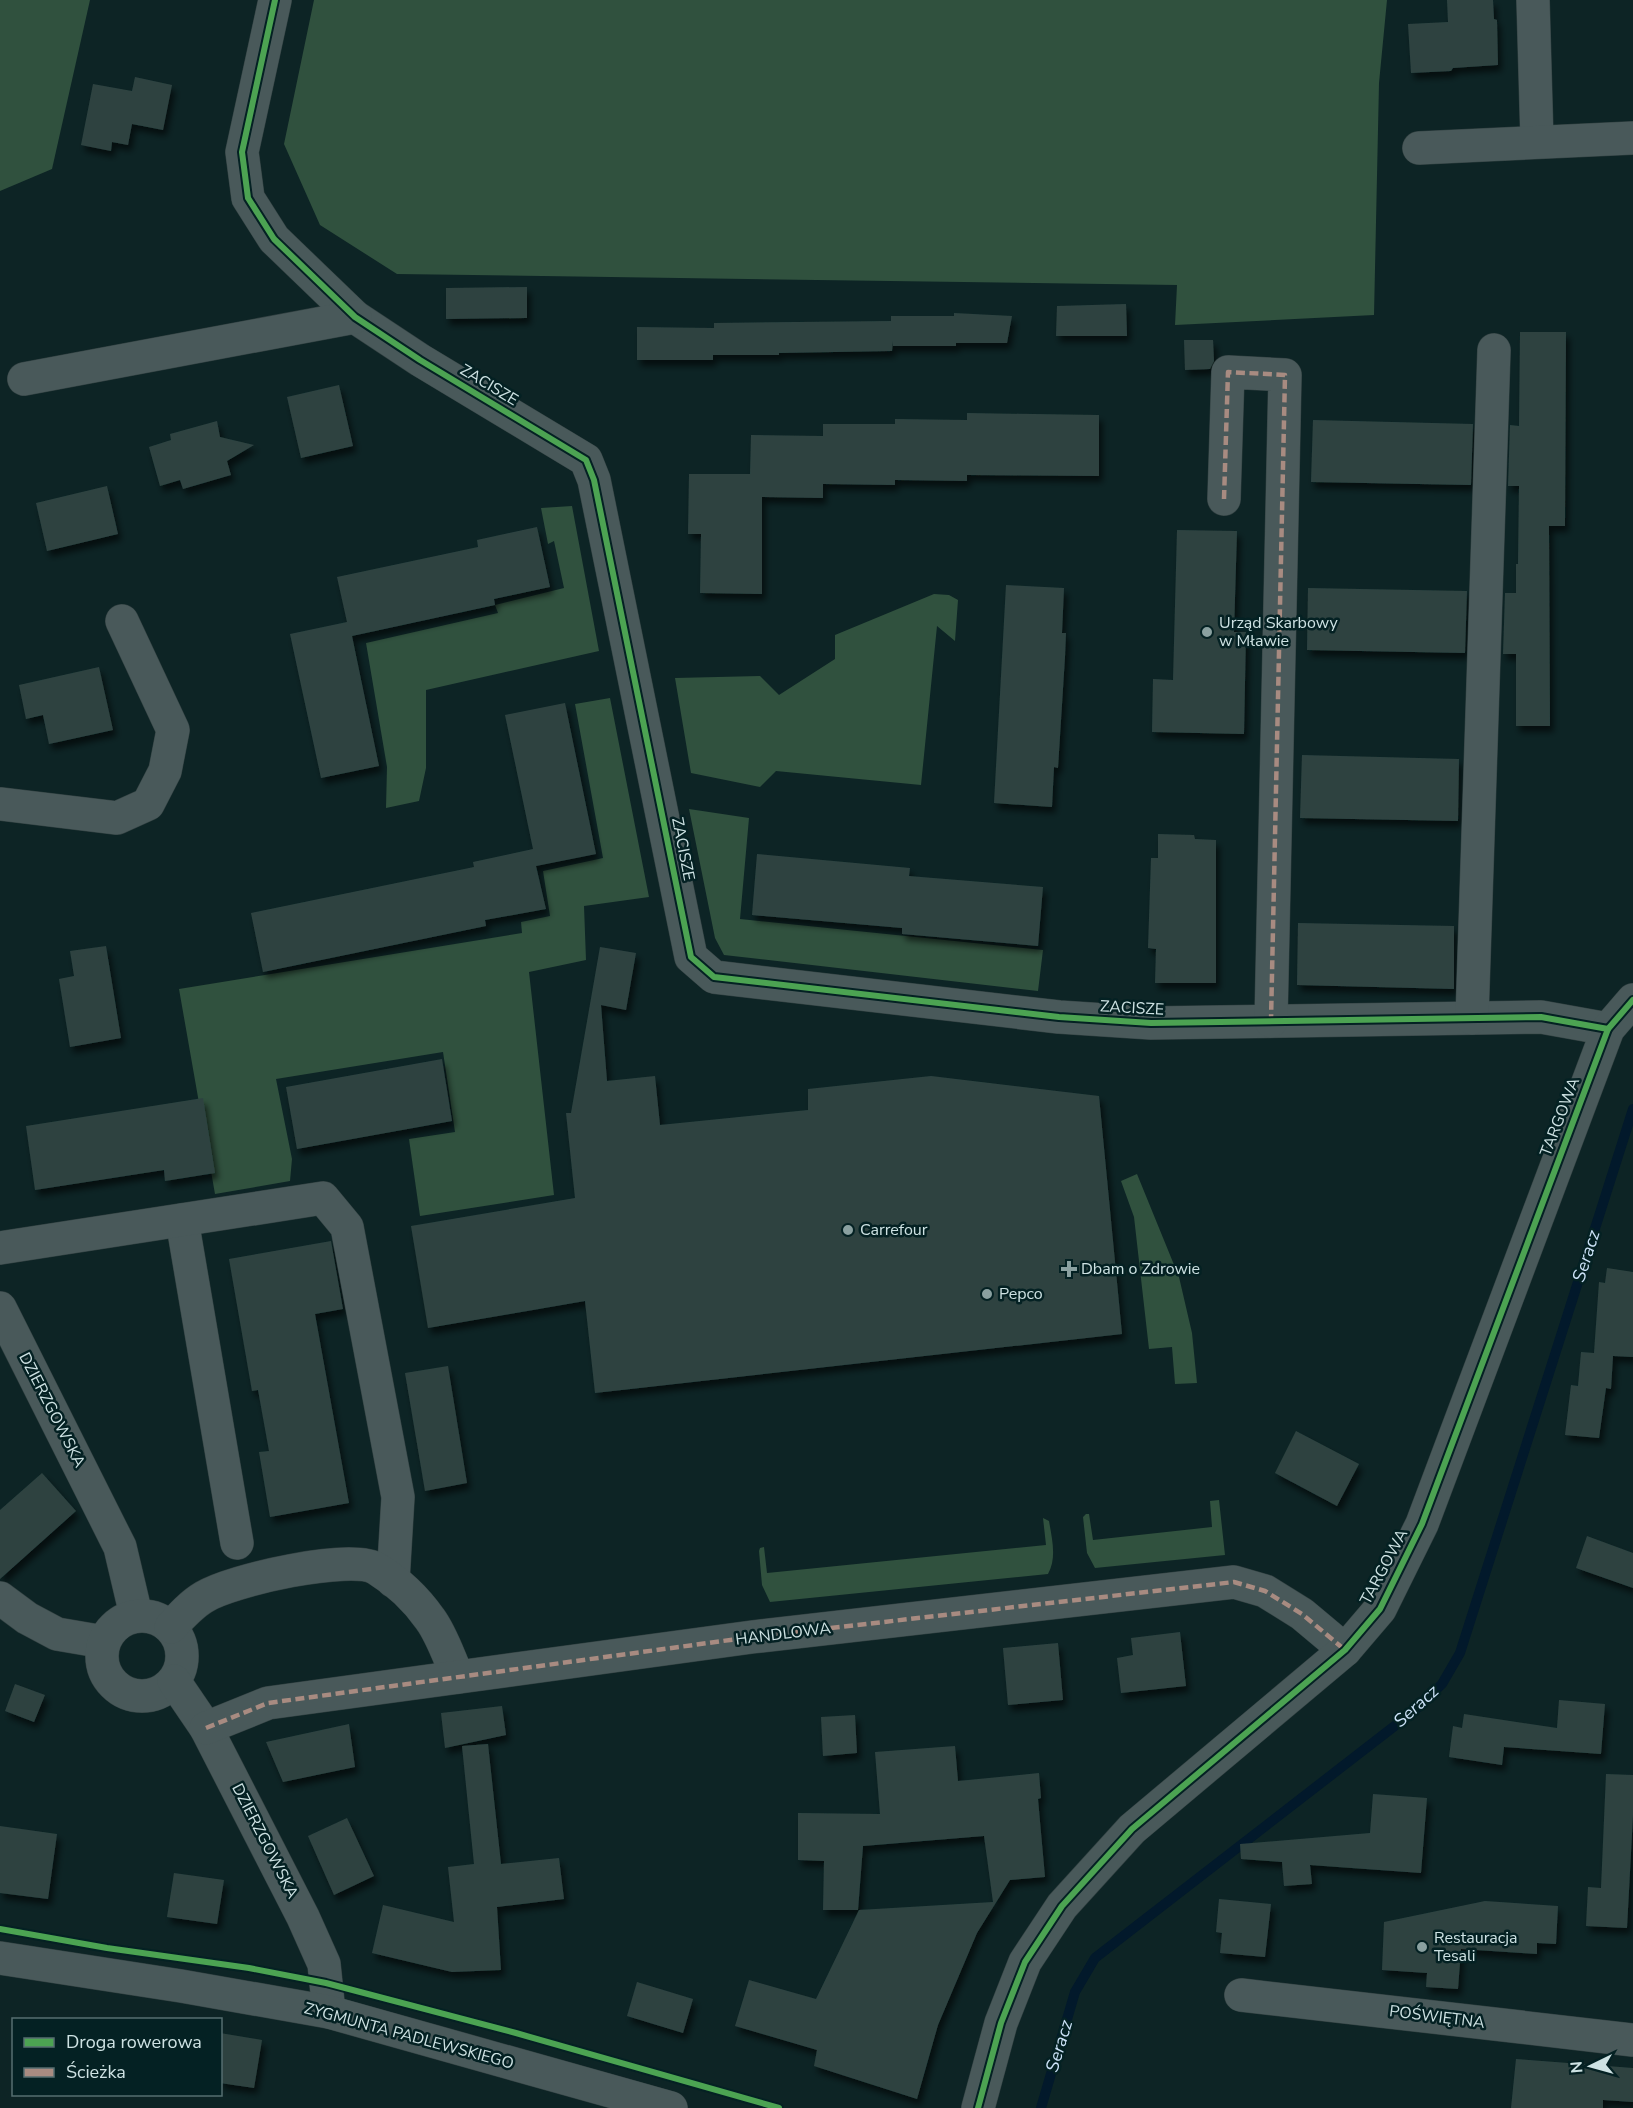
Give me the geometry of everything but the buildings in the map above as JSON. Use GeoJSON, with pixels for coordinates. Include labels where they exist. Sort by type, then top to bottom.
{"type":"FeatureCollection","features":[{"type":"Feature","properties":{"kind":"street","name":"ZACISZE"},"geometry":{"type":"LineString","coordinates":[[275,0],[242,152],[248,198],[274,239],[355,317],[420,360],[586,460],[594,480],[691,957],[714,977],[1059,1017],[1151,1023],[1541,1017],[1608,1029]]}},
{"type":"Feature","properties":{"kind":"street"},"geometry":{"type":"LineString","coordinates":[[1533,0],[1537,141]]}},
{"type":"Feature","properties":{"kind":"street"},"geometry":{"type":"LineString","coordinates":[[1419,148],[1633,138]]}},
{"type":"Feature","properties":{"kind":"street"},"geometry":{"type":"LineString","coordinates":[[24,379],[355,317]]}},
{"type":"Feature","properties":{"kind":"street"},"geometry":{"type":"LineString","coordinates":[[1472,1018],[1494,350]]}},
{"type":"Feature","properties":{"kind":"street"},"geometry":{"type":"LineString","coordinates":[[1224,499],[1228,372],[1286,375],[1271,1022]]}},
{"type":"Feature","properties":{"kind":"street"},"geometry":{"type":"LineString","coordinates":[[0,804],[117,818],[148,804],[165,771],[173,730],[122,621]]}},
{"type":"Feature","properties":{"kind":"street","name":"TARGOWA"},"geometry":{"type":"LineString","coordinates":[[978,2108],[1001,2023],[1025,1962],[1062,1906],[1132,1829],[1345,1650],[1380,1609],[1422,1524],[1608,1029],[1633,1000]]}},
{"type":"Feature","properties":{"kind":"street"},"geometry":{"type":"LineString","coordinates":[[0,1248],[322,1198],[347,1227],[398,1497],[393,1581]]}},
{"type":"Feature","properties":{"kind":"street"},"geometry":{"type":"LineString","coordinates":[[182,1220],[237,1543]]}},
{"type":"Feature","properties":{"kind":"street","name":"DZIERZGOWSKA"},"geometry":{"type":"LineString","coordinates":[[0,1308],[120,1547],[136,1615]]}},
{"type":"Feature","properties":{"kind":"street"},"geometry":{"type":"LineString","coordinates":[[171,1627],[205,1596],[243,1580],[282,1571],[357,1563],[375,1567],[406,1591],[431,1620],[458,1677]]}},
{"type":"Feature","properties":{"kind":"street","name":"HANDLOWA"},"geometry":{"type":"LineString","coordinates":[[206,1728],[268,1703],[752,1637],[1234,1582],[1265,1591],[1293,1608],[1345,1650]]}},
{"type":"Feature","properties":{"kind":"street"},"geometry":{"type":"LineString","coordinates":[[0,1598],[27,1618],[57,1634],[104,1642]]}},
{"type":"Feature","properties":{"kind":"street"},"geometry":{"type":"LineString","coordinates":[[136,1615],[150,1616],[171,1627],[180,1642],[183,1655],[181,1668],[174,1681],[164,1690],[150,1696],[136,1696],[123,1692],[111,1683],[104,1671],[101,1656],[104,1642],[111,1629],[122,1620],[136,1615]]}},
{"type":"Feature","properties":{"kind":"street","name":"DZIERZGOWSKA"},"geometry":{"type":"LineString","coordinates":[[174,1681],[206,1728],[303,1917],[324,1964],[329,2012]]}},
{"type":"Feature","properties":{"kind":"street","name":"ZYGMUNTA PADLEWSKIEGO"},"geometry":{"type":"LineString","coordinates":[[0,1958],[329,2012],[671,2108]]}},
{"type":"Feature","properties":{"kind":"street","name":"POŚWIĘTNA"},"geometry":{"type":"LineString","coordinates":[[1241,1995],[1633,2040]]}},
{"type":"Feature","properties":{"kind":"green space"},"geometry":{"type":"Polygon","coordinates":[[[0,0],[90,0],[52,169],[0,191],[0,0]]]}},
{"type":"Feature","properties":{"kind":"green space"},"geometry":{"type":"Polygon","coordinates":[[[314,0],[1387,0],[1379,83],[1374,315],[1175,325],[1177,285],[397,274],[320,225],[284,144],[314,0]]]}},
{"type":"Feature","properties":{"kind":"green space"},"geometry":{"type":"Polygon","coordinates":[[[572,506],[599,651],[426,690],[426,768],[419,801],[386,808],[387,767],[366,643],[498,613],[495,605],[564,588],[554,541],[548,544],[541,508],[572,506]]]}},
{"type":"Feature","properties":{"kind":"green space"},"geometry":{"type":"Polygon","coordinates":[[[934,594],[949,595],[958,600],[955,641],[937,626],[921,785],[776,771],[760,787],[691,773],[675,678],[760,676],[779,695],[835,659],[835,635],[934,594]]]}},
{"type":"Feature","properties":{"kind":"green space"},"geometry":{"type":"Polygon","coordinates":[[[610,698],[649,897],[584,906],[586,960],[529,972],[554,1195],[420,1216],[409,1139],[455,1132],[443,1052],[276,1079],[292,1159],[290,1181],[215,1194],[179,989],[522,933],[521,922],[550,916],[543,871],[603,858],[575,704],[610,698]]]}},
{"type":"Feature","properties":{"kind":"green space"},"geometry":{"type":"Polygon","coordinates":[[[689,809],[749,818],[740,919],[1043,950],[1038,991],[724,955],[715,938],[689,809]]]}},
{"type":"Feature","properties":{"kind":"green space"},"geometry":{"type":"Polygon","coordinates":[[[1137,1174],[1179,1277],[1192,1333],[1197,1383],[1175,1384],[1172,1347],[1149,1349],[1134,1217],[1121,1181],[1137,1174]]]}},
{"type":"Feature","properties":{"kind":"green space"},"geometry":{"type":"Polygon","coordinates":[[[1219,1500],[1225,1555],[1095,1568],[1087,1553],[1083,1517],[1086,1514],[1089,1514],[1093,1540],[1212,1527],[1210,1501],[1219,1500]]]}},
{"type":"Feature","properties":{"kind":"green space"},"geometry":{"type":"Polygon","coordinates":[[[1043,1518],[1049,1521],[1053,1548],[1051,1568],[1048,1574],[770,1602],[762,1585],[759,1551],[764,1547],[767,1573],[1046,1545],[1043,1518]]]}},
{"type":"Feature","properties":{"kind":"waterway","name":"Seracz"},"geometry":{"type":"LineString","coordinates":[[1041,2108],[1075,1992],[1095,1958],[1414,1711],[1442,1684],[1460,1653],[1633,1109]]}},
{"type":"Feature","properties":{"kind":"marked path"},"geometry":{"type":"LineString","coordinates":[[1224,499],[1228,372],[1285,375],[1271,1021]]}},
{"type":"Feature","properties":{"kind":"marked path"},"geometry":{"type":"LineString","coordinates":[[206,1728],[268,1703],[752,1637],[1234,1582],[1265,1591],[1302,1614],[1345,1650]]}},
{"type":"Feature","properties":{"kind":"cycle path"},"geometry":{"type":"LineString","coordinates":[[275,0],[242,152],[248,198],[274,239],[355,317],[420,360],[586,460],[594,480],[691,957],[714,977],[1059,1017],[1151,1023],[1541,1017],[1608,1029]]}},
{"type":"Feature","properties":{"kind":"cycle path"},"geometry":{"type":"LineString","coordinates":[[978,2108],[1001,2023],[1025,1962],[1062,1906],[1132,1829],[1345,1650],[1380,1609],[1422,1524],[1608,1029],[1633,1000]]}},
{"type":"Feature","properties":{"kind":"cycle path"},"geometry":{"type":"LineString","coordinates":[[0,1929],[107,1948],[249,1968],[326,1983],[516,2033],[779,2108]]}},
{"type":"Feature","properties":{"kind":"place","name":"Urząd Skarbowy w Mławie"},"geometry":{"type":"Point","coordinates":[1207,632]}},
{"type":"Feature","properties":{"kind":"place","name":"Carrefour"},"geometry":{"type":"Point","coordinates":[848,1230]}},
{"type":"Feature","properties":{"kind":"place","name":"Dbam o Zdrowie"},"geometry":{"type":"Point","coordinates":[1069,1269]}},
{"type":"Feature","properties":{"kind":"place","name":"Pepco"},"geometry":{"type":"Point","coordinates":[987,1294]}},
{"type":"Feature","properties":{"kind":"place","name":"Restauracja Tesali"},"geometry":{"type":"Point","coordinates":[1422,1947]}}]}
